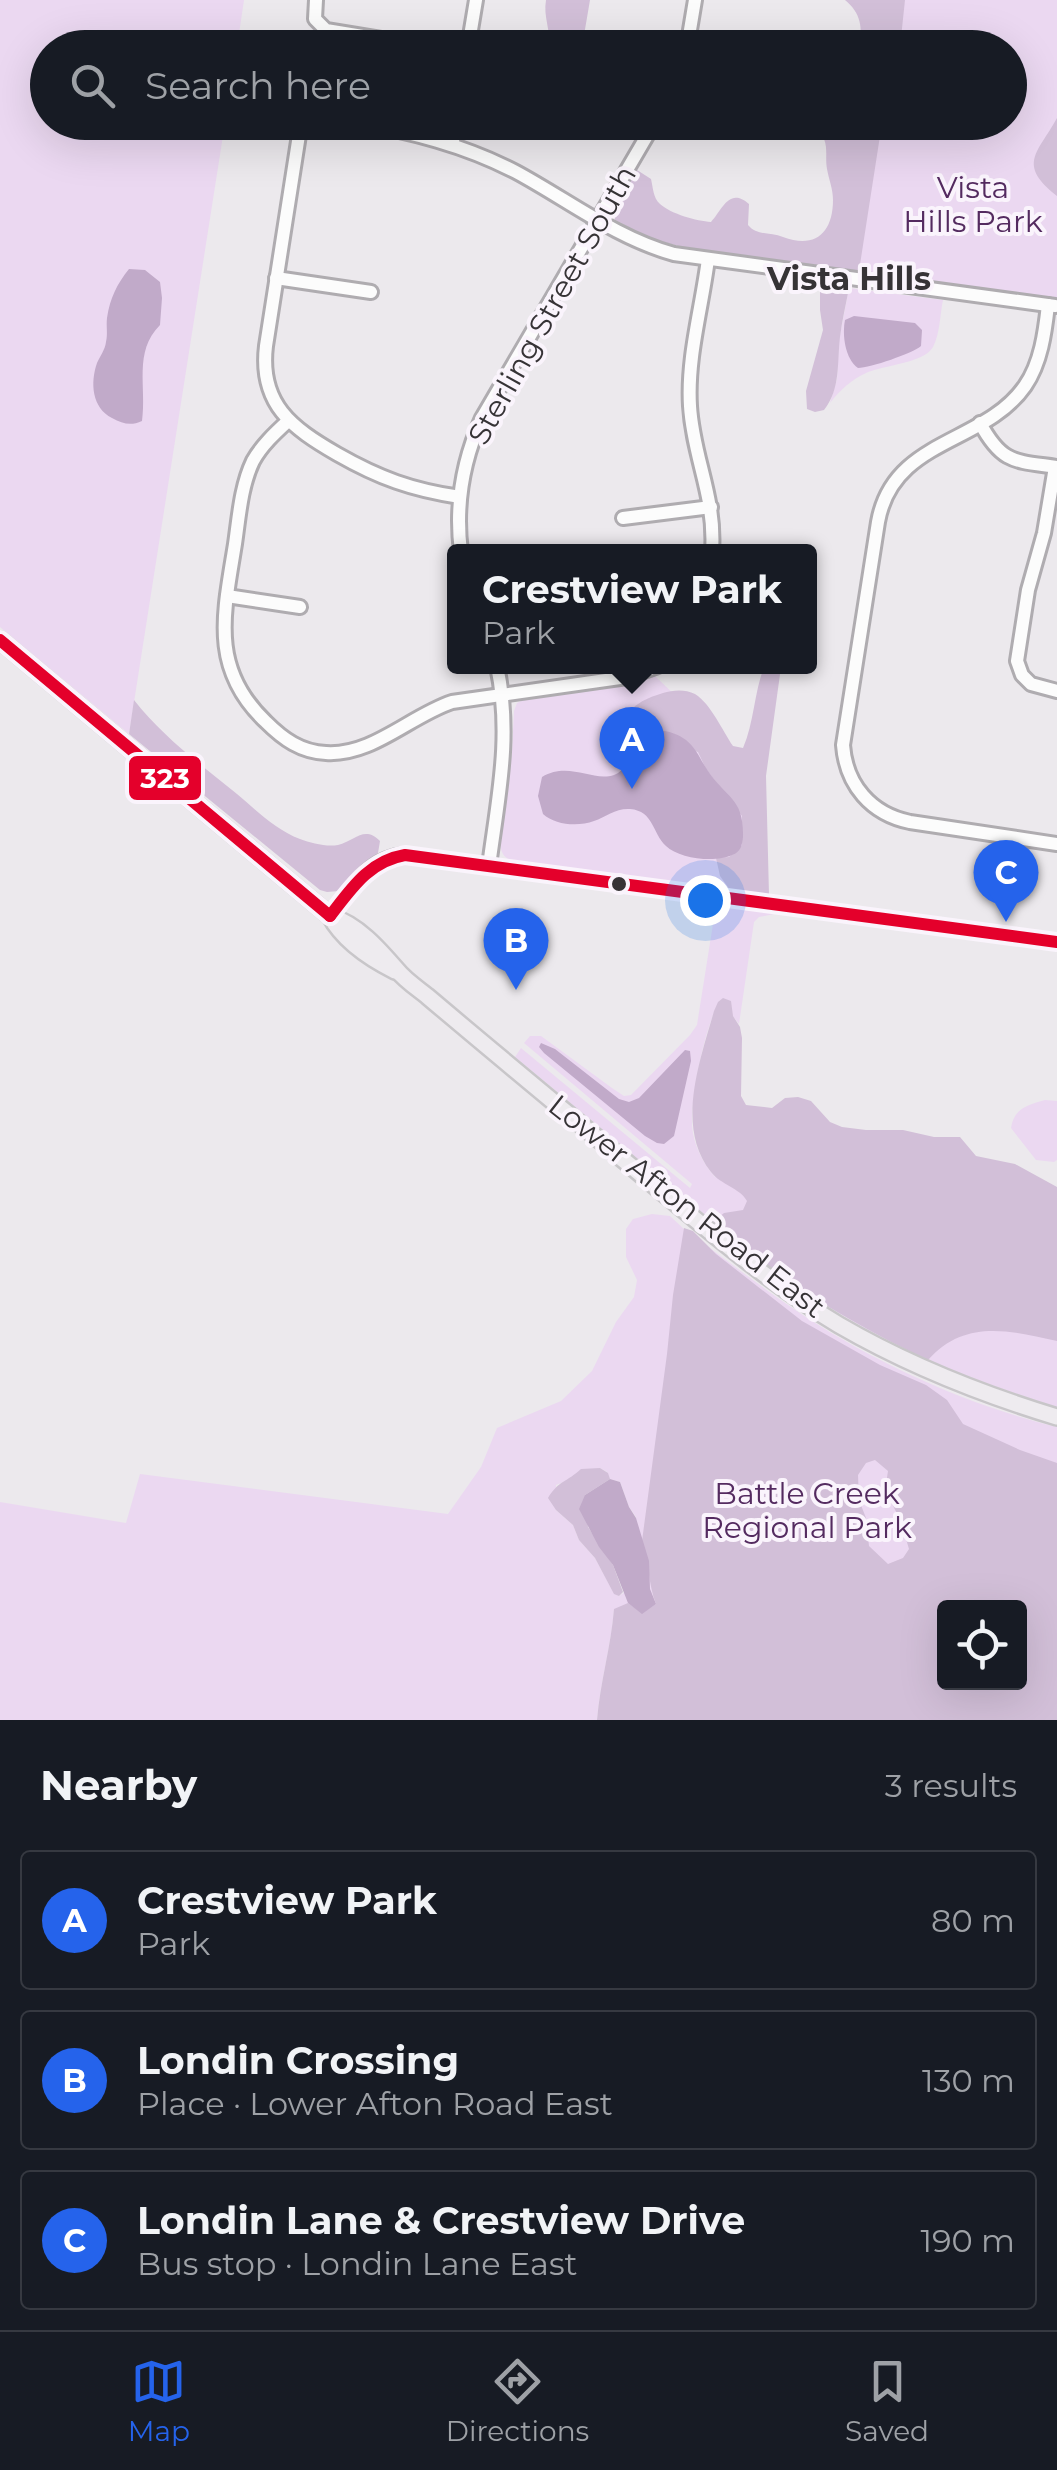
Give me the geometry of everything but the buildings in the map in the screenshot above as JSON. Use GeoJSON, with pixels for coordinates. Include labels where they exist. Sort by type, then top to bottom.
{"type":"FeatureCollection","features":[{"type":"Feature","properties":{"kind":"main road","name":"Lower Afton Road East"},"geometry":{"type":"LineString","coordinates":[[0,640],[330,916],[351,940],[378,962],[399,972],[795,1297],[921,1367],[1057,1417]]}},
{"type":"Feature","properties":{"kind":"street"},"geometry":{"type":"LineString","coordinates":[[316,0],[315,19],[326,30]]}},
{"type":"Feature","properties":{"kind":"street"},"geometry":{"type":"LineString","coordinates":[[471,30],[476,0]]}},
{"type":"Feature","properties":{"kind":"street"},"geometry":{"type":"LineString","coordinates":[[689,30],[695,0]]}},
{"type":"Feature","properties":{"kind":"street"},"geometry":{"type":"LineString","coordinates":[[300,140],[265,353],[270,392],[288,420],[316,442],[372,474],[411,488],[460,497]]}},
{"type":"Feature","properties":{"kind":"street"},"geometry":{"type":"LineString","coordinates":[[434,140],[512,170],[653,248],[708,259],[1053,305],[1027,384],[980,423],[910,464],[883,502],[844,735],[844,756],[859,791],[890,816],[1057,844]]}},
{"type":"Feature","properties":{"kind":"street"},"geometry":{"type":"LineString","coordinates":[[452,145],[453,140]]}},
{"type":"Feature","properties":{"kind":"street","name":"Sterling Street South"},"geometry":{"type":"LineString","coordinates":[[460,544],[460,497],[482,418],[645,140]]}},
{"type":"Feature","properties":{"kind":"street"},"geometry":{"type":"LineString","coordinates":[[708,259],[690,396],[693,434],[711,506],[712,544]]}},
{"type":"Feature","properties":{"kind":"street"},"geometry":{"type":"LineString","coordinates":[[276,278],[371,292]]}},
{"type":"Feature","properties":{"kind":"street"},"geometry":{"type":"LineString","coordinates":[[288,420],[260,450],[247,477],[224,620],[224,643],[236,684],[262,719],[282,736],[303,748],[326,753],[351,752],[448,704],[642,674]]}},
{"type":"Feature","properties":{"kind":"street"},"geometry":{"type":"LineString","coordinates":[[980,423],[1003,455],[1020,462],[1056,467],[1017,656],[1029,683],[1057,691]]}},
{"type":"Feature","properties":{"kind":"street"},"geometry":{"type":"LineString","coordinates":[[623,518],[711,506]]}},
{"type":"Feature","properties":{"kind":"street"},"geometry":{"type":"LineString","coordinates":[[227,596],[300,607]]}},
{"type":"Feature","properties":{"kind":"street"},"geometry":{"type":"LineString","coordinates":[[489,866],[505,744],[499,674]]}},
{"type":"Feature","properties":{"kind":"street"},"geometry":{"type":"LineString","coordinates":[[330,916],[369,869],[393,856],[405,855],[1057,942]]}},
{"type":"Feature","properties":{"kind":"green space"},"geometry":{"type":"Polygon","coordinates":[[[0,0],[244,0],[240,30],[30,30],[30,140],[222,140],[129,734],[0,627],[0,0]]]}},
{"type":"Feature","properties":{"kind":"green space"},"geometry":{"type":"Polygon","coordinates":[[[546,0],[590,0],[585,30],[548,30],[546,0]]]}},
{"type":"Feature","properties":{"kind":"green space"},"geometry":{"type":"Polygon","coordinates":[[[845,0],[905,0],[902,30],[860,30],[854,10],[845,0]]]}},
{"type":"Feature","properties":{"kind":"green space","name":"Vista Hills Park"},"geometry":{"type":"Polygon","coordinates":[[[888,0],[1057,0],[1057,298],[850,270],[869,140],[1027,140],[1027,30],[884,30],[888,0]]]}},
{"type":"Feature","properties":{"kind":"green space"},"geometry":{"type":"Polygon","coordinates":[[[1057,118],[1057,196],[1034,167],[1038,150],[1057,118]]]}},
{"type":"Feature","properties":{"kind":"green space"},"geometry":{"type":"Polygon","coordinates":[[[824,140],[879,140],[859,271],[682,247],[649,238],[615,220],[614,209],[637,170],[651,179],[660,204],[671,211],[711,222],[731,199],[742,199],[749,204],[748,225],[756,231],[794,240],[813,239],[826,229],[832,212],[824,140]]]}},
{"type":"Feature","properties":{"kind":"green space"},"geometry":{"type":"Polygon","coordinates":[[[820,283],[849,288],[836,384],[824,410],[815,412],[807,409],[806,391],[823,330],[820,283]]]}},
{"type":"Feature","properties":{"kind":"green space"},"geometry":{"type":"Polygon","coordinates":[[[849,288],[943,300],[935,342],[928,352],[861,376],[830,403],[837,379],[839,340],[849,288]]]}},
{"type":"Feature","properties":{"kind":"green space"},"geometry":{"type":"Polygon","coordinates":[[[762,674],[780,674],[766,776],[769,895],[730,890],[720,876],[716,858],[729,857],[742,845],[742,816],[706,769],[698,752],[644,736],[624,766],[622,739],[626,719],[638,704],[663,693],[683,691],[701,698],[733,746],[743,748],[762,674]]]}},
{"type":"Feature","properties":{"kind":"green space"},"geometry":{"type":"Polygon","coordinates":[[[655,676],[759,776],[741,891],[506,858],[500,843],[517,703],[527,698],[634,684],[655,676]]]}},
{"type":"Feature","properties":{"kind":"green space"},"geometry":{"type":"Polygon","coordinates":[[[134,700],[183,750],[283,830],[329,845],[369,834],[380,841],[378,853],[339,891],[320,890],[129,734],[134,700]]]}},
{"type":"Feature","properties":{"kind":"green space"},"geometry":{"type":"Polygon","coordinates":[[[716,905],[779,913],[759,917],[754,922],[739,1024],[720,1000],[704,1043],[692,1125],[706,1166],[715,1177],[1057,1204],[1057,1407],[927,1359],[828,1307],[738,1242],[515,1057],[521,1048],[690,1188],[692,1184],[524,1043],[530,1036],[541,1036],[624,1096],[631,1095],[697,1025],[716,905]]]}},
{"type":"Feature","properties":{"kind":"green space"},"geometry":{"type":"Polygon","coordinates":[[[723,998],[731,1001],[733,1016],[740,1027],[741,1096],[746,1105],[772,1108],[785,1098],[798,1097],[811,1101],[830,1122],[842,1127],[960,1137],[976,1156],[1015,1164],[1057,1187],[1057,1341],[1005,1331],[972,1333],[942,1347],[928,1360],[815,1299],[713,1222],[724,1213],[743,1210],[747,1201],[711,1172],[694,1135],[697,1072],[714,1011],[723,998]]]}},
{"type":"Feature","properties":{"kind":"green space"},"geometry":{"type":"Polygon","coordinates":[[[1045,1100],[1057,1101],[1054,1162],[1036,1160],[1011,1128],[1019,1112],[1045,1100]]]}},
{"type":"Feature","properties":{"kind":"green space"},"geometry":{"type":"Polygon","coordinates":[[[652,1214],[670,1216],[777,1298],[852,1345],[953,1393],[1057,1427],[1057,1720],[942,1690],[1027,1690],[1027,1600],[937,1600],[937,1689],[622,1607],[614,1610],[597,1720],[0,1720],[0,1502],[126,1523],[140,1474],[448,1514],[481,1467],[497,1428],[561,1401],[592,1371],[616,1322],[634,1297],[637,1280],[626,1257],[626,1229],[633,1219],[652,1214]],[[600,1468],[556,1485],[556,1510],[573,1525],[579,1540],[619,1596],[625,1592],[636,1517],[620,1482],[610,1479],[600,1468]]]}},
{"type":"Feature","properties":{"kind":"green space","name":"Battle Creek Regional Park"},"geometry":{"type":"Polygon","coordinates":[[[684,1228],[693,1231],[716,1254],[802,1321],[880,1365],[926,1385],[947,1400],[963,1424],[1057,1463],[1057,1720],[597,1720],[614,1609],[628,1603],[642,1613],[656,1604],[642,1541],[684,1228]],[[875,1460],[866,1463],[858,1475],[869,1546],[888,1564],[903,1558],[909,1549],[900,1519],[885,1491],[888,1471],[875,1460]]]}},
{"type":"Feature","properties":{"kind":"green space"},"geometry":{"type":"Polygon","coordinates":[[[600,1468],[610,1479],[585,1495],[588,1527],[613,1565],[623,1592],[619,1596],[579,1540],[573,1525],[548,1498],[581,1469],[600,1468]]]}},
{"type":"Feature","properties":{"kind":"shaded area"},"geometry":{"type":"Polygon","coordinates":[[[129,269],[145,270],[160,282],[162,298],[160,325],[144,358],[142,421],[131,424],[105,414],[93,387],[107,336],[110,304],[129,269]]]}},
{"type":"Feature","properties":{"kind":"shaded area"},"geometry":{"type":"Polygon","coordinates":[[[854,316],[915,323],[922,330],[921,346],[891,360],[858,368],[847,353],[844,339],[845,320],[854,316]]]}},
{"type":"Feature","properties":{"kind":"shaded area"},"geometry":{"type":"Polygon","coordinates":[[[658,730],[677,734],[690,744],[737,806],[743,837],[735,854],[708,859],[680,854],[661,841],[644,814],[630,809],[581,824],[560,823],[543,814],[538,796],[542,777],[562,771],[614,775],[625,766],[642,739],[658,730]]]}},
{"type":"Feature","properties":{"kind":"shaded area"},"geometry":{"type":"Polygon","coordinates":[[[541,1043],[555,1049],[619,1099],[629,1102],[639,1098],[685,1050],[690,1051],[674,1136],[664,1144],[645,1136],[544,1053],[539,1047],[541,1043]]]}},
{"type":"Feature","properties":{"kind":"shaded area"},"geometry":{"type":"Polygon","coordinates":[[[610,1479],[620,1482],[649,1561],[650,1589],[656,1604],[642,1614],[628,1603],[613,1565],[579,1509],[585,1495],[610,1479]]]}},
{"type":"Feature","properties":{"kind":"transit line","name":"323"},"geometry":{"type":"LineString","coordinates":[[0,640],[330,916]]}},
{"type":"Feature","properties":{"kind":"transit line","name":"323"},"geometry":{"type":"LineString","coordinates":[[330,916],[371,870],[405,855],[1057,942]]}},
{"type":"Feature","properties":{"kind":"place","name":"Crestview Park"},"geometry":{"type":"Point","coordinates":[632,789]}},
{"type":"Feature","properties":{"kind":"place","name":"Londin Lane & Crestview Drive"},"geometry":{"type":"Point","coordinates":[1006,922]}},
{"type":"Feature","properties":{"kind":"place","name":"Londin Crossing"},"geometry":{"type":"Point","coordinates":[516,990]}},
{"type":"Feature","properties":{"kind":"district","name":"Vista Hills"},"geometry":{"type":"Point","coordinates":[849,278]}}]}
